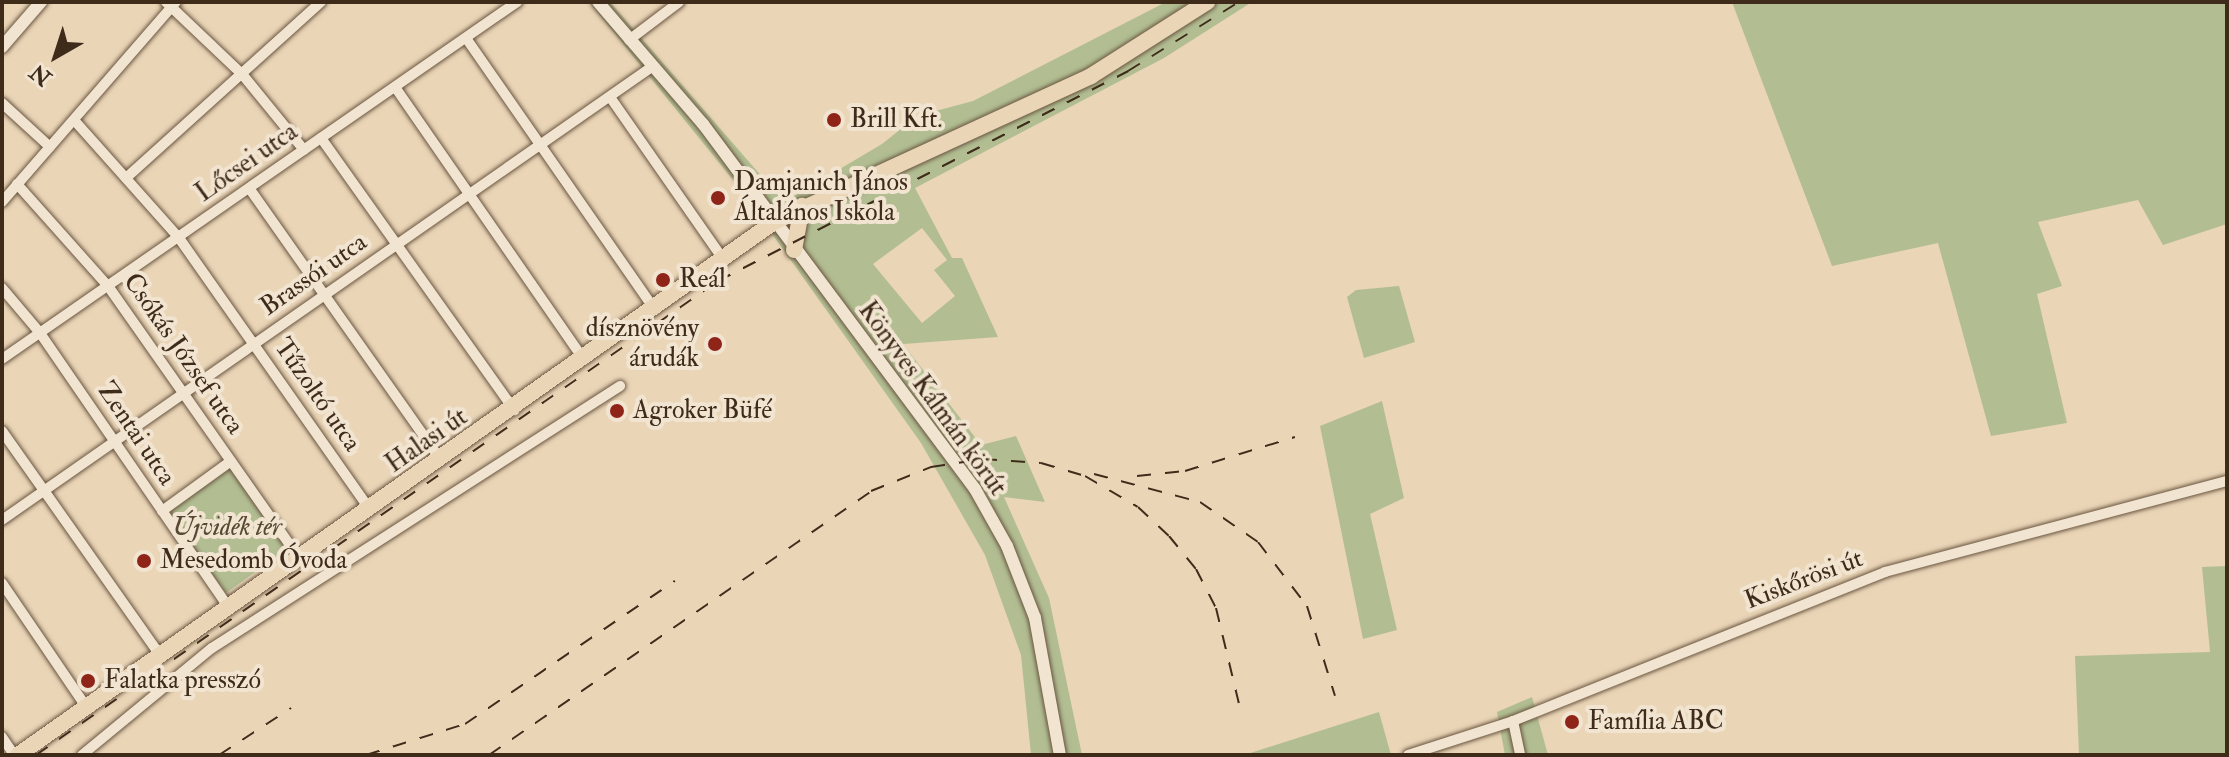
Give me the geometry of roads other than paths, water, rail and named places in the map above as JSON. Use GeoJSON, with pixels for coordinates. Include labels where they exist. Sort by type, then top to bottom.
{"type":"FeatureCollection","features":[{"type":"Feature","properties":{"kind":"main road","name":"Halasi út"},"geometry":{"type":"LineString","coordinates":[[16,755],[514,410],[774,222],[802,206],[1091,76],[1207,2]]}},
{"type":"Feature","properties":{"kind":"main road"},"geometry":{"type":"LineString","coordinates":[[794,250],[802,206]]}},
{"type":"Feature","properties":{"kind":"street"},"geometry":{"type":"LineString","coordinates":[[2,47],[41,2]]}},
{"type":"Feature","properties":{"kind":"street"},"geometry":{"type":"LineString","coordinates":[[126,178],[321,2]]}},
{"type":"Feature","properties":{"kind":"street","name":"Lőcsei utca"},"geometry":{"type":"LineString","coordinates":[[2,359],[517,2]]}},
{"type":"Feature","properties":{"kind":"street","name":"Könyves Kálmán körút"},"geometry":{"type":"LineString","coordinates":[[598,2],[703,124],[794,250],[962,471],[993,521],[1039,631],[1060,755]]}},
{"type":"Feature","properties":{"kind":"street"},"geometry":{"type":"LineString","coordinates":[[629,40],[679,2]]}},
{"type":"Feature","properties":{"kind":"street"},"geometry":{"type":"LineString","coordinates":[[2,202],[171,4],[242,74],[304,150]]}},
{"type":"Feature","properties":{"kind":"street"},"geometry":{"type":"LineString","coordinates":[[466,38],[655,310]]}},
{"type":"Feature","properties":{"kind":"street","name":"Brassói utca"},"geometry":{"type":"LineString","coordinates":[[2,520],[653,66]]}},
{"type":"Feature","properties":{"kind":"street"},"geometry":{"type":"LineString","coordinates":[[395,87],[466,194],[584,360]]}},
{"type":"Feature","properties":{"kind":"street"},"geometry":{"type":"LineString","coordinates":[[610,97],[723,259]]}},
{"type":"Feature","properties":{"kind":"street"},"geometry":{"type":"LineString","coordinates":[[2,103],[50,147]]}},
{"type":"Feature","properties":{"kind":"street","name":"Tűzoltó utca"},"geometry":{"type":"LineString","coordinates":[[74,120],[179,238],[370,510]]}},
{"type":"Feature","properties":{"kind":"street"},"geometry":{"type":"LineString","coordinates":[[321,138],[514,410]]}},
{"type":"Feature","properties":{"kind":"street","name":"Csókás József utca"},"geometry":{"type":"LineString","coordinates":[[17,184],[108,286],[300,559]]}},
{"type":"Feature","properties":{"kind":"street"},"geometry":{"type":"LineString","coordinates":[[249,188],[441,460]]}},
{"type":"Feature","properties":{"kind":"street","name":"Zentai utca"},"geometry":{"type":"LineString","coordinates":[[2,288],[40,333],[229,608]]}},
{"type":"Feature","properties":{"kind":"street"},"geometry":{"type":"LineString","coordinates":[[82,755],[212,648],[620,386]]}},
{"type":"Feature","properties":{"kind":"street"},"geometry":{"type":"LineString","coordinates":[[2,431],[161,656]]}},
{"type":"Feature","properties":{"kind":"street"},"geometry":{"type":"LineString","coordinates":[[162,511],[231,461]]}},
{"type":"Feature","properties":{"kind":"street","name":"Kiskőrösi út"},"geometry":{"type":"LineString","coordinates":[[1408,755],[1513,721],[1885,572],[2227,481]]}},
{"type":"Feature","properties":{"kind":"street"},"geometry":{"type":"LineString","coordinates":[[2,583],[87,708]]}},
{"type":"Feature","properties":{"kind":"street"},"geometry":{"type":"LineString","coordinates":[[1513,721],[1520,755]]}},
{"type":"Feature","properties":{"kind":"street"},"geometry":{"type":"LineString","coordinates":[[2,737],[16,755]]}},
{"type":"Feature","properties":{"kind":"railway"},"geometry":{"type":"LineString","coordinates":[[36,755],[718,281],[1128,71],[1239,2]]}},
{"type":"Feature","properties":{"kind":"railway"},"geometry":{"type":"LineString","coordinates":[[1137,476],[1185,471],[1295,437]]}},
{"type":"Feature","properties":{"kind":"railway"},"geometry":{"type":"LineString","coordinates":[[489,755],[871,491],[931,467],[983,459],[1041,463],[1085,476],[1138,507],[1169,536],[1196,569],[1216,608],[1242,716]]}},
{"type":"Feature","properties":{"kind":"railway"},"geometry":{"type":"LineString","coordinates":[[1094,474],[1200,502],[1258,542],[1307,606],[1335,696]]}},
{"type":"Feature","properties":{"kind":"railway"},"geometry":{"type":"LineString","coordinates":[[366,755],[465,724],[675,581]]}},
{"type":"Feature","properties":{"kind":"railway"},"geometry":{"type":"LineString","coordinates":[[219,755],[291,708]]}},
{"type":"Feature","properties":{"kind":"place","name":"Brill Kft."},"geometry":{"type":"Point","coordinates":[834,120]}},
{"type":"Feature","properties":{"kind":"place","name":"Damjanich János Általános Iskola"},"geometry":{"type":"Point","coordinates":[718,198]}},
{"type":"Feature","properties":{"kind":"place","name":"Reál"},"geometry":{"type":"Point","coordinates":[663,280]}},
{"type":"Feature","properties":{"kind":"place","name":"dísznövény árudák"},"geometry":{"type":"Point","coordinates":[715,344]}},
{"type":"Feature","properties":{"kind":"place","name":"Agroker Büfé"},"geometry":{"type":"Point","coordinates":[617,411]}},
{"type":"Feature","properties":{"kind":"place","name":"Mesedomb Óvoda"},"geometry":{"type":"Point","coordinates":[144,561]}},
{"type":"Feature","properties":{"kind":"place","name":"Falatka presszó"},"geometry":{"type":"Point","coordinates":[88,681]}},
{"type":"Feature","properties":{"kind":"place","name":"Família ABC"},"geometry":{"type":"Point","coordinates":[1572,722]}},
{"type":"Feature","properties":{"kind":"park label","name":"Újvidék tér"},"geometry":{"type":"Point","coordinates":[227,528]}}]}
